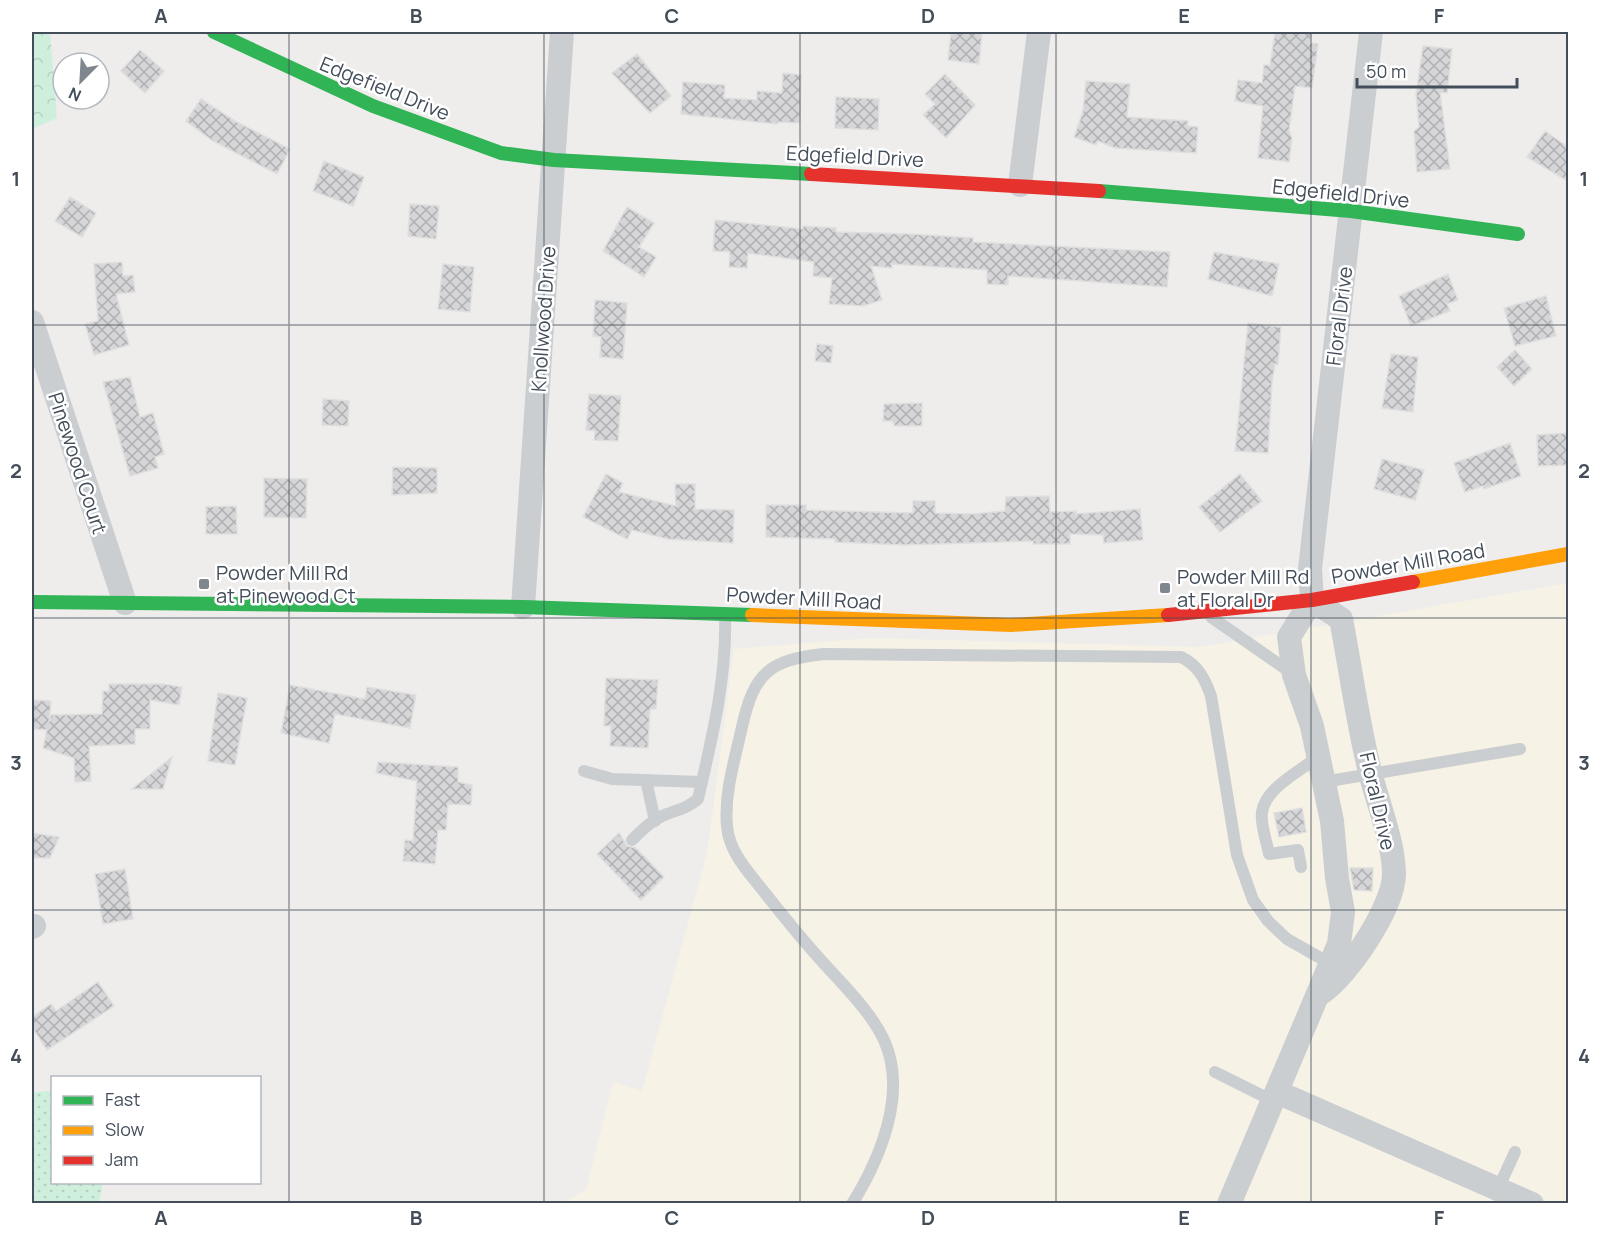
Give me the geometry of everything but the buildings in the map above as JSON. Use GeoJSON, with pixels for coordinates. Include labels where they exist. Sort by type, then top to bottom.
{"type":"FeatureCollection","features":[{"type":"Feature","properties":{"kind":"main road","name":"Edgefield Drive"},"geometry":{"type":"LineString","coordinates":[[214,32],[263,57],[373,106],[501,153],[554,160],[1020,185],[1351,211],[1518,234]]}},
{"type":"Feature","properties":{"kind":"main road","name":"Powder Mill Road"},"geometry":{"type":"LineString","coordinates":[[32,602],[523,607],[725,614],[813,620],[1011,625],[1202,611],[1312,600],[1569,554]]}},
{"type":"Feature","properties":{"kind":"street","name":"Knollwood Drive"},"geometry":{"type":"LineString","coordinates":[[523,607],[562,32]]}},
{"type":"Feature","properties":{"kind":"street"},"geometry":{"type":"LineString","coordinates":[[1020,185],[1039,32]]}},
{"type":"Feature","properties":{"kind":"street","name":"Floral Drive"},"geometry":{"type":"LineString","coordinates":[[1318,994],[1334,984],[1347,971],[1364,945],[1392,889],[1394,874],[1383,815],[1371,775],[1341,618],[1312,600],[1310,569],[1371,32]]}},
{"type":"Feature","properties":{"kind":"street","name":"Pinewood Court"},"geometry":{"type":"LineString","coordinates":[[32,322],[125,603]]}},
{"type":"Feature","properties":{"kind":"street"},"geometry":{"type":"LineString","coordinates":[[1229,1203],[1339,944],[1343,912],[1336,878],[1332,821],[1312,726],[1294,675],[1289,637],[1312,600]]}},
{"type":"Feature","properties":{"kind":"street"},"geometry":{"type":"LineString","coordinates":[[1275,1097],[1532,1203]]}},
{"type":"Feature","properties":{"kind":"lane"},"geometry":{"type":"LineString","coordinates":[[1202,611],[1267,653],[1294,675]]}},
{"type":"Feature","properties":{"kind":"lane"},"geometry":{"type":"LineString","coordinates":[[632,840],[644,827],[667,814],[685,809],[698,799],[723,684],[726,653],[725,614]]}},
{"type":"Feature","properties":{"kind":"lane"},"geometry":{"type":"LineString","coordinates":[[852,1203],[884,1138],[893,1100],[885,1040],[860,1005],[738,860],[729,841],[726,824],[730,781],[748,702],[764,675],[780,662],[824,654],[1181,657],[1192,662],[1206,681],[1211,696],[1237,855],[1253,900],[1268,921],[1287,939],[1331,964]]}},
{"type":"Feature","properties":{"kind":"lane"},"geometry":{"type":"LineString","coordinates":[[1323,783],[1520,749]]}},
{"type":"Feature","properties":{"kind":"lane"},"geometry":{"type":"LineString","coordinates":[[1301,867],[1298,850],[1269,854],[1262,811],[1279,783],[1302,771],[1317,757]]}},
{"type":"Feature","properties":{"kind":"lane"},"geometry":{"type":"LineString","coordinates":[[584,771],[612,779],[702,782]]}},
{"type":"Feature","properties":{"kind":"lane"},"geometry":{"type":"LineString","coordinates":[[646,780],[655,821]]}},
{"type":"Feature","properties":{"kind":"lane"},"geometry":{"type":"LineString","coordinates":[[1215,1072],[1275,1097]]}},
{"type":"Feature","properties":{"kind":"lane"},"geometry":{"type":"LineString","coordinates":[[1498,1189],[1515,1152]]}},
{"type":"Feature","properties":{"kind":"shaded area"},"geometry":{"type":"Polygon","coordinates":[[[1568,583],[1568,1203],[560,1204],[586,1190],[613,1082],[642,1091],[707,854],[734,649],[870,638],[1200,647],[1568,583]]]}},
{"type":"Feature","properties":{"kind":"green space"},"geometry":{"type":"Polygon","coordinates":[[[32,32],[50,32],[51,111],[56,111],[57,118],[32,129],[32,32]]]}},
{"type":"Feature","properties":{"kind":"green space"},"geometry":{"type":"Polygon","coordinates":[[[51,1091],[51,1184],[103,1184],[99,1203],[32,1203],[32,1092],[51,1091]]]}},
{"type":"Feature","properties":{"kind":"traffic: fast"},"geometry":{"type":"LineString","coordinates":[[214,32],[373,106],[501,153],[554,160],[811,174]]}},
{"type":"Feature","properties":{"kind":"traffic: fast"},"geometry":{"type":"LineString","coordinates":[[1099,191],[1351,211],[1518,234]]}},
{"type":"Feature","properties":{"kind":"traffic: fast"},"geometry":{"type":"LineString","coordinates":[[32,602],[523,607],[752,615]]}},
{"type":"Feature","properties":{"kind":"traffic: slow"},"geometry":{"type":"LineString","coordinates":[[1413,582],[1568,554]]}},
{"type":"Feature","properties":{"kind":"traffic: slow"},"geometry":{"type":"LineString","coordinates":[[752,615],[1011,625],[1168,615]]}},
{"type":"Feature","properties":{"kind":"traffic: jam"},"geometry":{"type":"LineString","coordinates":[[811,174],[1099,191]]}},
{"type":"Feature","properties":{"kind":"traffic: jam"},"geometry":{"type":"LineString","coordinates":[[1168,615],[1312,600],[1413,582]]}},
{"type":"Feature","properties":{"kind":"place","name":"Powder Mill Rd at Pinewood Ct"},"geometry":{"type":"Point","coordinates":[204,584]}},
{"type":"Feature","properties":{"kind":"place","name":"Powder Mill Rd at Floral Dr"},"geometry":{"type":"Point","coordinates":[1165,588]}}]}
